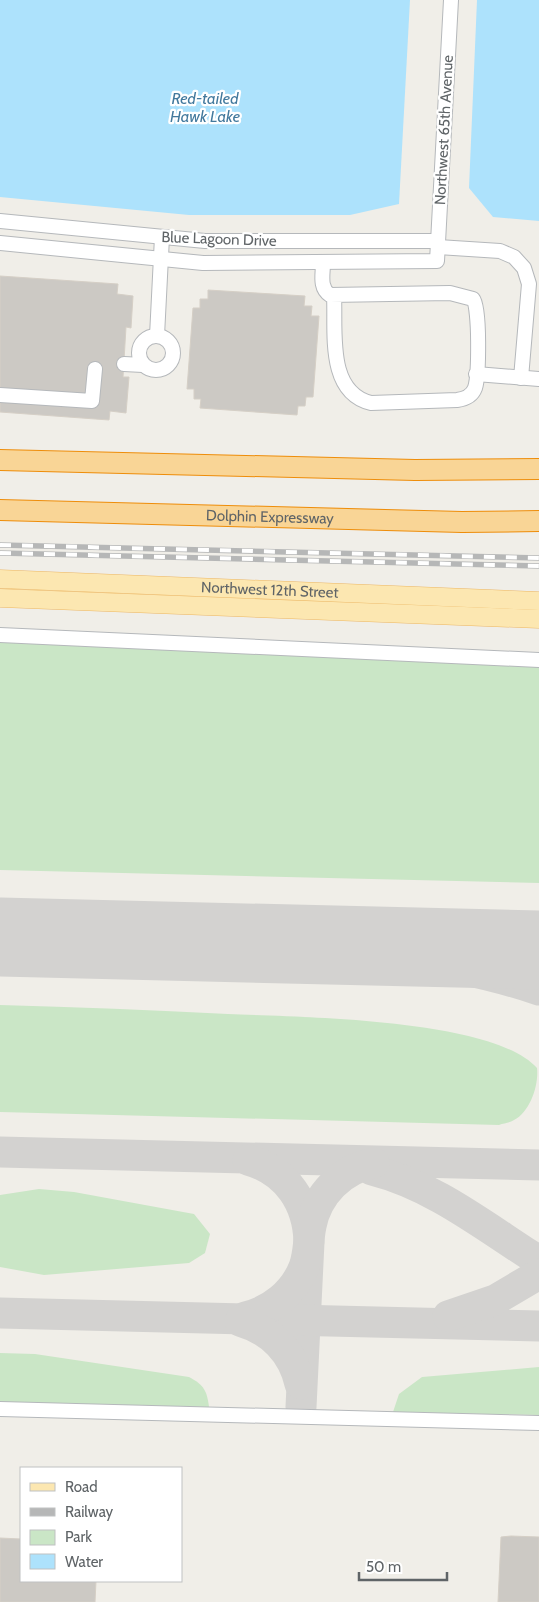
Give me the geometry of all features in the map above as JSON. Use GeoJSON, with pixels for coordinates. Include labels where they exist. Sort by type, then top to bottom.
{"type":"FeatureCollection","features":[{"type":"Feature","properties":{"kind":"highway"},"geometry":{"type":"LineString","coordinates":[[0,460],[415,470],[539,469]]}},
{"type":"Feature","properties":{"kind":"highway","name":"Dolphin Expressway"},"geometry":{"type":"LineString","coordinates":[[0,510],[462,522],[539,521]]}},
{"type":"Feature","properties":{"kind":"main road","name":"Northwest 12th Street"},"geometry":{"type":"LineString","coordinates":[[0,579],[539,601]]}},
{"type":"Feature","properties":{"kind":"main road","name":"Northwest 12th Street"},"geometry":{"type":"LineString","coordinates":[[0,598],[539,620]]}},
{"type":"Feature","properties":{"kind":"street","name":"Northwest 65th Avenue"},"geometry":{"type":"LineString","coordinates":[[437,250],[451,0]]}},
{"type":"Feature","properties":{"kind":"street","name":"Blue Lagoon Drive"},"geometry":{"type":"LineString","coordinates":[[0,221],[162,237],[437,250]]}},
{"type":"Feature","properties":{"kind":"street"},"geometry":{"type":"LineString","coordinates":[[157,336],[162,237]]}},
{"type":"Feature","properties":{"kind":"street","name":"Blue Lagoon Drive"},"geometry":{"type":"LineString","coordinates":[[0,243],[161,260],[230,264],[323,263],[437,250]]}},
{"type":"Feature","properties":{"kind":"street"},"geometry":{"type":"LineString","coordinates":[[437,250],[500,251],[514,258],[524,268],[529,284],[521,378]]}},
{"type":"Feature","properties":{"kind":"street"},"geometry":{"type":"LineString","coordinates":[[323,263],[324,290],[334,296],[444,293],[469,296],[476,302],[478,308],[476,374],[472,394],[462,400],[371,403],[359,398],[344,380],[335,360],[334,296]]}},
{"type":"Feature","properties":{"kind":"street"},"geometry":{"type":"LineString","coordinates":[[124,364],[159,370],[171,360],[173,355],[170,344],[162,337],[147,338],[140,346],[138,356],[143,366]]}},
{"type":"Feature","properties":{"kind":"street"},"geometry":{"type":"LineString","coordinates":[[0,395],[92,401],[95,368]]}},
{"type":"Feature","properties":{"kind":"street"},"geometry":{"type":"LineString","coordinates":[[476,374],[539,379]]}},
{"type":"Feature","properties":{"kind":"street"},"geometry":{"type":"LineString","coordinates":[[0,636],[539,660]]}},
{"type":"Feature","properties":{"kind":"street"},"geometry":{"type":"LineString","coordinates":[[0,1410],[539,1423]]}},
{"type":"Feature","properties":{"kind":"green space"},"geometry":{"type":"Polygon","coordinates":[[[0,642],[539,667],[539,883],[0,870],[0,642]]]}},
{"type":"Feature","properties":{"kind":"green space"},"geometry":{"type":"Polygon","coordinates":[[[0,1005],[344,1019],[438,1030],[480,1039],[514,1051],[537,1068],[535,1090],[529,1105],[520,1116],[499,1125],[0,1112],[0,1005]]]}},
{"type":"Feature","properties":{"kind":"green space"},"geometry":{"type":"Polygon","coordinates":[[[39,1189],[74,1192],[194,1214],[210,1234],[205,1253],[189,1263],[44,1275],[0,1267],[0,1195],[39,1189]]]}},
{"type":"Feature","properties":{"kind":"green space"},"geometry":{"type":"Polygon","coordinates":[[[0,1353],[35,1354],[189,1377],[204,1389],[209,1407],[0,1402],[0,1353]]]}},
{"type":"Feature","properties":{"kind":"green space"},"geometry":{"type":"Polygon","coordinates":[[[539,1367],[539,1415],[393,1412],[399,1394],[422,1377],[539,1367]]]}},
{"type":"Feature","properties":{"kind":"water","name":"Red-tailed Hawk Lake"},"geometry":{"type":"Polygon","coordinates":[[[0,0],[410,0],[399,204],[350,215],[189,215],[0,197],[0,0]]]}},
{"type":"Feature","properties":{"kind":"water"},"geometry":{"type":"Polygon","coordinates":[[[477,0],[539,0],[539,221],[493,217],[469,188],[477,0]]]}},
{"type":"Feature","properties":{"kind":"building"},"geometry":{"type":"Polygon","coordinates":[[[0,276],[118,284],[117,294],[133,296],[131,328],[126,327],[123,377],[129,377],[126,413],[110,411],[109,420],[0,412],[0,276]]]}},
{"type":"Feature","properties":{"kind":"building"},"geometry":{"type":"Polygon","coordinates":[[[208,290],[305,296],[304,306],[312,306],[311,316],[319,316],[313,397],[306,397],[305,406],[298,406],[297,415],[200,408],[201,399],[194,399],[194,389],[187,389],[193,308],[200,308],[200,299],[208,299],[208,290]]]}},
{"type":"Feature","properties":{"kind":"building"},"geometry":{"type":"Polygon","coordinates":[[[501,1537],[539,1537],[539,1602],[498,1602],[501,1537]]]}},
{"type":"Feature","properties":{"kind":"building"},"geometry":{"type":"Polygon","coordinates":[[[0,1538],[20,1539],[20,1582],[96,1582],[95,1602],[0,1602],[0,1538]]]}},
{"type":"Feature","properties":{"kind":"taxiway"},"geometry":{"type":"LineString","coordinates":[[189,941],[322,950],[410,960],[497,977],[539,990]]}},
{"type":"Feature","properties":{"kind":"taxiway"},"geometry":{"type":"LineString","coordinates":[[0,1152],[539,1165]]}},
{"type":"Feature","properties":{"kind":"taxiway"},"geometry":{"type":"LineString","coordinates":[[248,1160],[262,1165],[284,1180],[293,1190],[305,1214],[309,1242],[301,1407]]}},
{"type":"Feature","properties":{"kind":"taxiway"},"geometry":{"type":"LineString","coordinates":[[245,1317],[264,1310],[280,1300],[288,1293],[300,1276],[306,1262],[314,1214],[325,1194],[342,1177],[362,1166],[374,1163]]}},
{"type":"Feature","properties":{"kind":"taxiway"},"geometry":{"type":"LineString","coordinates":[[372,1170],[395,1177],[438,1197],[479,1221],[539,1261]]}},
{"type":"Feature","properties":{"kind":"taxiway"},"geometry":{"type":"LineString","coordinates":[[448,1316],[495,1300],[539,1274]]}},
{"type":"Feature","properties":{"kind":"taxiway"},"geometry":{"type":"LineString","coordinates":[[0,1313],[539,1326]]}},
{"type":"Feature","properties":{"kind":"taxiway"},"geometry":{"type":"LineString","coordinates":[[240,1321],[261,1330],[279,1344],[292,1362],[300,1384]]}},
{"type":"Feature","properties":{"kind":"runway"},"geometry":{"type":"LineString","coordinates":[[0,937],[539,950]]}},
{"type":"Feature","properties":{"kind":"railway"},"geometry":{"type":"LineString","coordinates":[[0,545],[539,558]]}},
{"type":"Feature","properties":{"kind":"railway"},"geometry":{"type":"LineString","coordinates":[[0,553],[539,566]]}}]}
